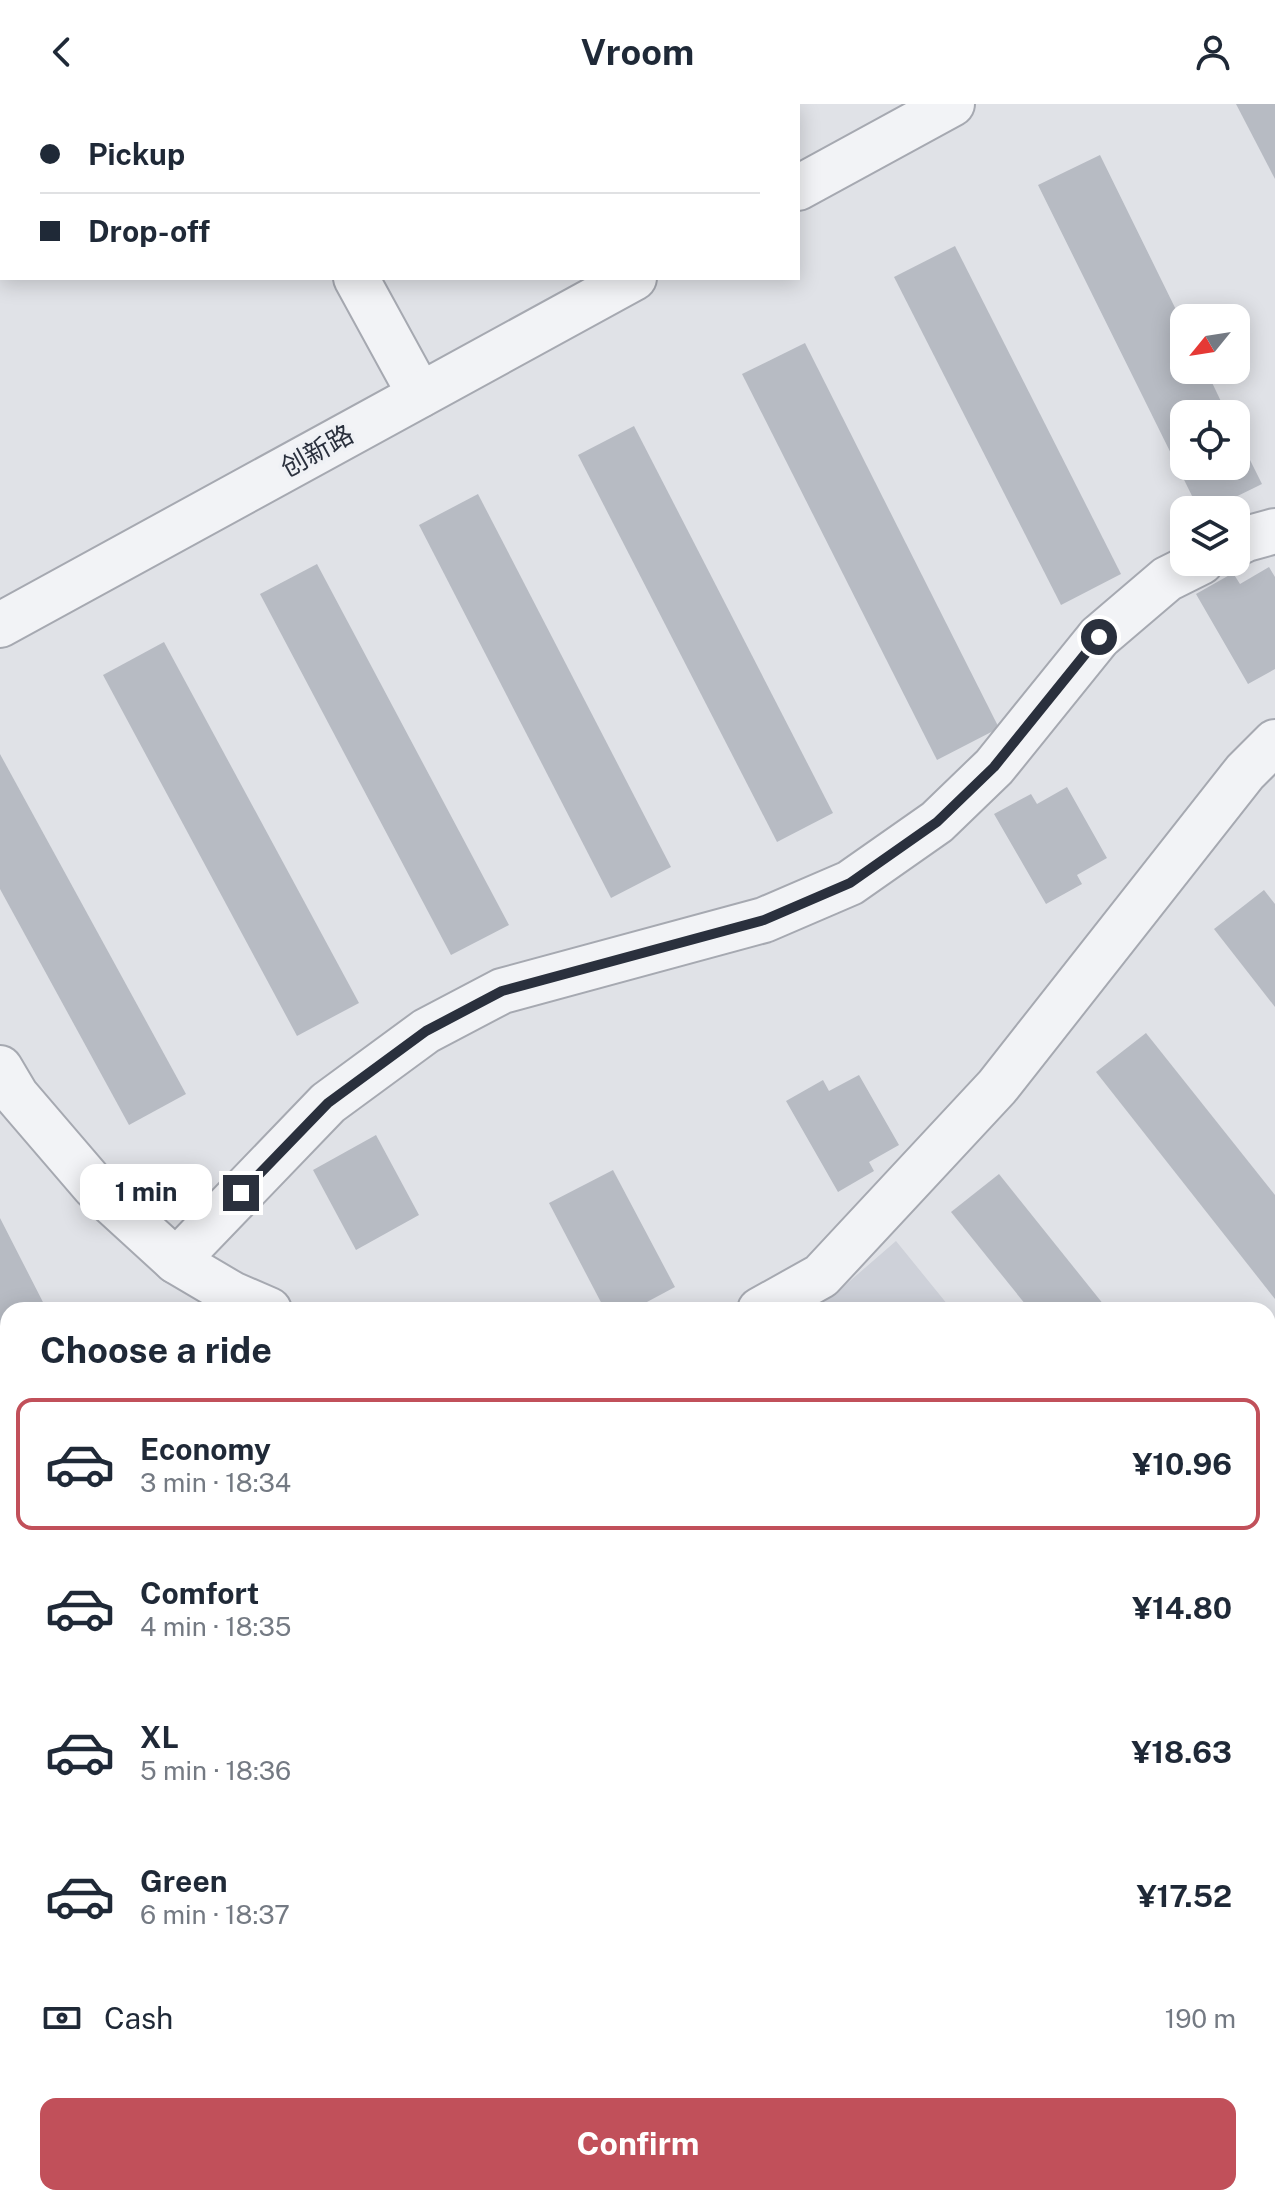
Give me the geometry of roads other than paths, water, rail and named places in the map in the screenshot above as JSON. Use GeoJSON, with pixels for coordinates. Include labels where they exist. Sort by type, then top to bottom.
{"type":"FeatureCollection","features":[{"type":"Feature","properties":{"kind":"street"},"geometry":{"type":"LineString","coordinates":[[800,187],[952,104]]}},
{"type":"Feature","properties":{"kind":"street"},"geometry":{"type":"LineString","coordinates":[[357,280],[420,395]]}},
{"type":"Feature","properties":{"kind":"street","name":"创新路"},"geometry":{"type":"LineString","coordinates":[[0,625],[630,280]]}},
{"type":"Feature","properties":{"kind":"street"},"geometry":{"type":"LineString","coordinates":[[1250,538],[1275,531]]}},
{"type":"Feature","properties":{"kind":"street"},"geometry":{"type":"LineString","coordinates":[[176,1261],[328,1103],[426,1031],[502,991],[764,920],[850,883],[937,822],[994,767],[1099,637],[1173,576]]}},
{"type":"Feature","properties":{"kind":"street"},"geometry":{"type":"LineString","coordinates":[[774,1302],[821,1276],[997,1087],[1245,772],[1275,742]]}},
{"type":"Feature","properties":{"kind":"street"},"geometry":{"type":"LineString","coordinates":[[0,1068],[16,1095],[94,1186],[176,1261],[250,1302]]}}]}
